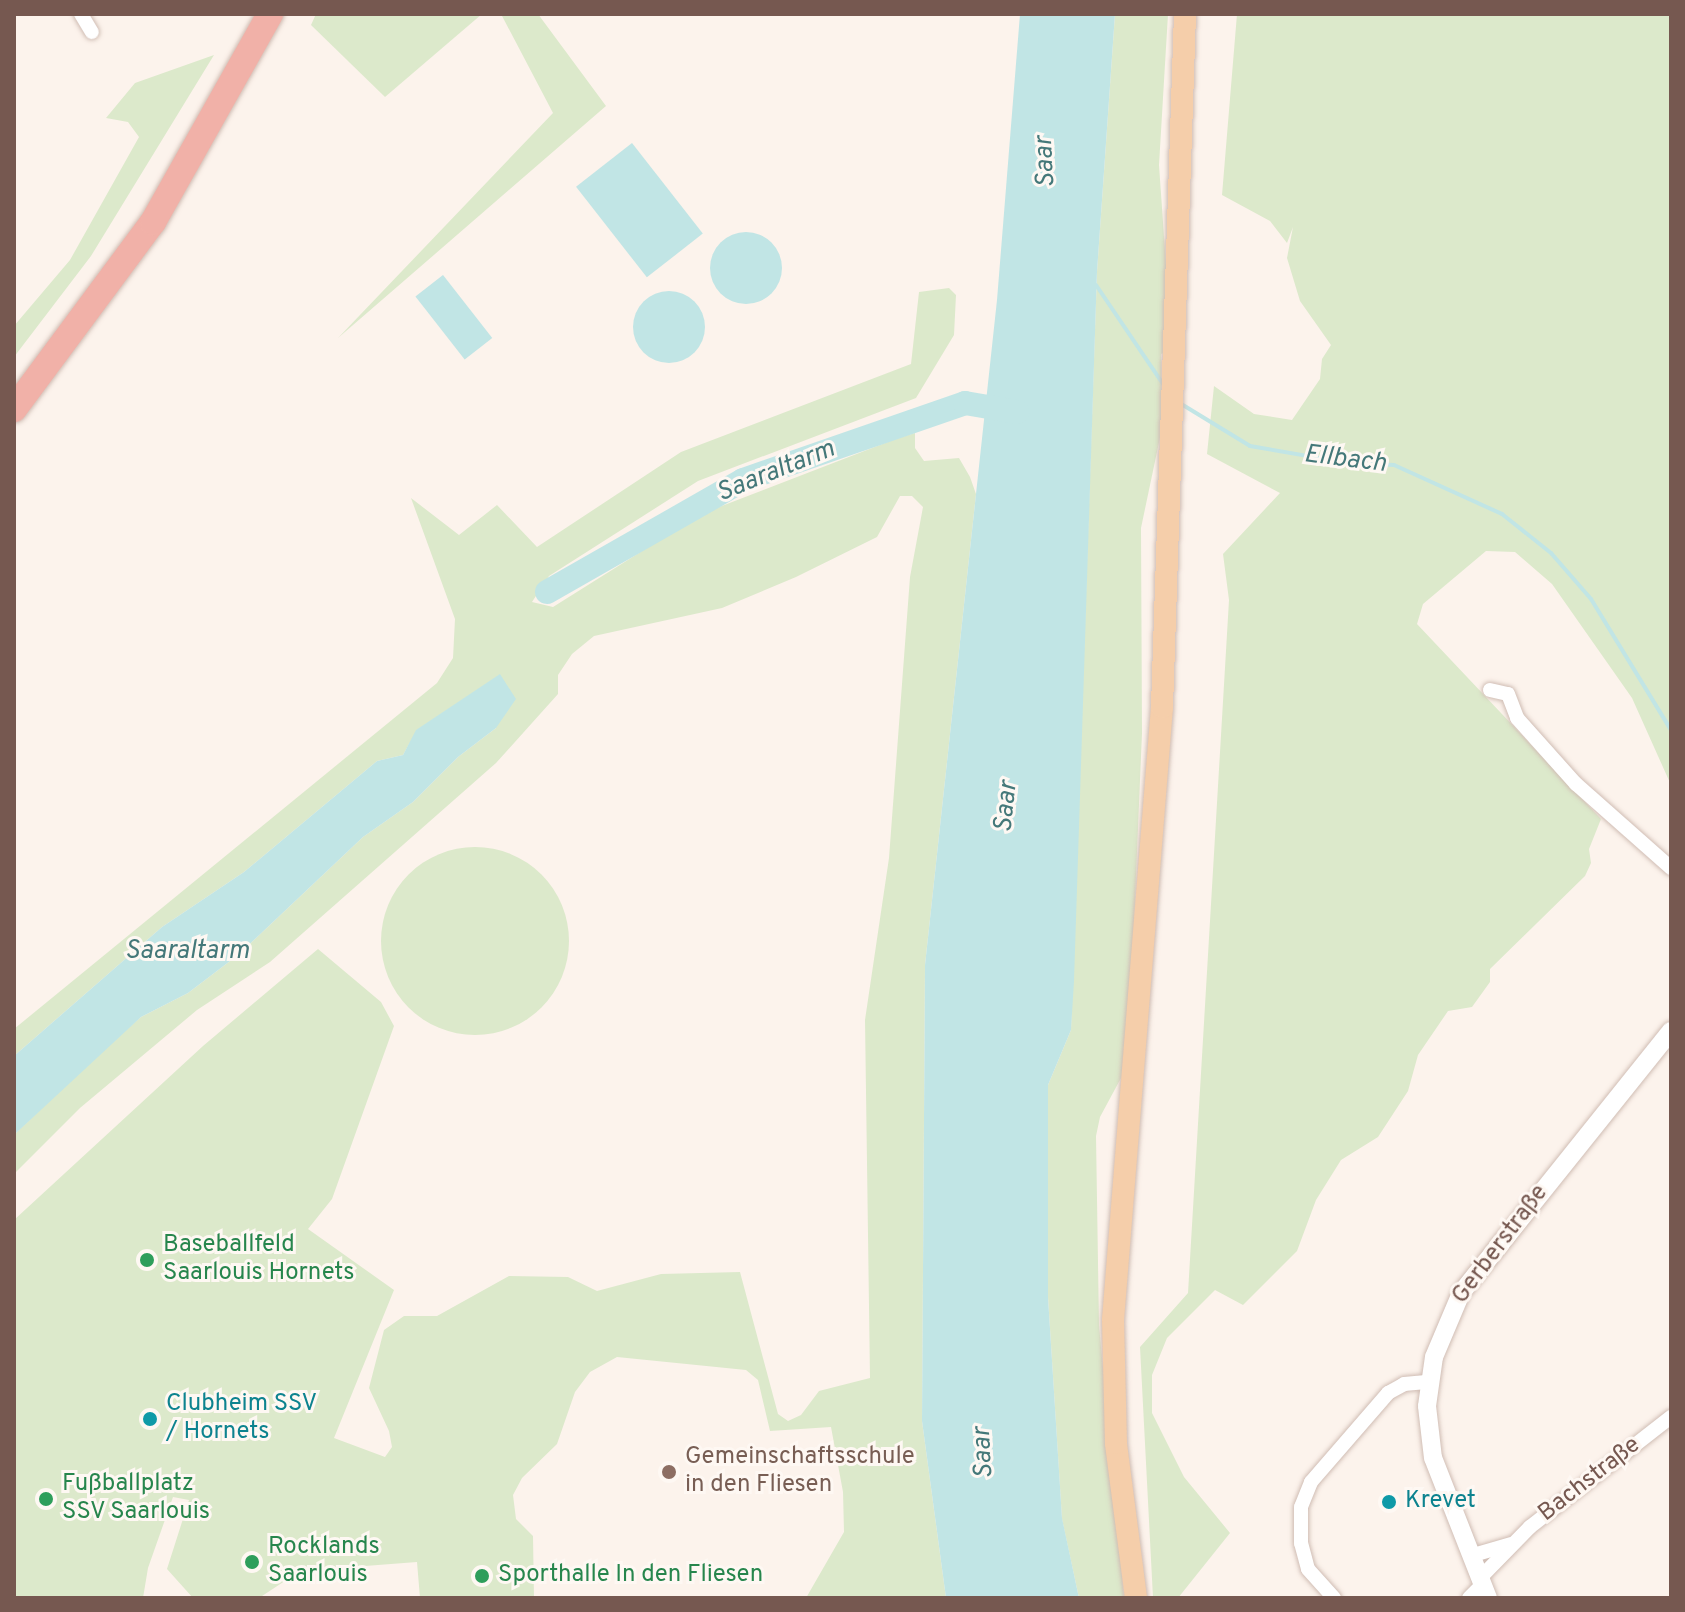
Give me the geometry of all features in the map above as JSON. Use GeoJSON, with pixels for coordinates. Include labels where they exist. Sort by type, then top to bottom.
{"type":"FeatureCollection","features":[{"type":"Feature","properties":{"kind":"highway"},"geometry":{"type":"LineString","coordinates":[[14,382],[139,212],[251,14]]}},
{"type":"Feature","properties":{"kind":"highway"},"geometry":{"type":"LineString","coordinates":[[14,409],[153,222],[270,14]]}},
{"type":"Feature","properties":{"kind":"main road"},"geometry":{"type":"LineString","coordinates":[[1136,1598],[1116,1443],[1113,1320],[1161,722],[1185,14]]}},
{"type":"Feature","properties":{"kind":"street"},"geometry":{"type":"LineString","coordinates":[[81,14],[92,32]]}},
{"type":"Feature","properties":{"kind":"street"},"geometry":{"type":"LineString","coordinates":[[1490,690],[1508,694],[1517,718],[1576,784],[1671,868]]}},
{"type":"Feature","properties":{"kind":"street","name":"Gerberstraße"},"geometry":{"type":"LineString","coordinates":[[1480,1590],[1433,1458],[1429,1382],[1444,1324],[1461,1293],[1668,1041]]}},
{"type":"Feature","properties":{"kind":"street"},"geometry":{"type":"LineString","coordinates":[[1334,1598],[1308,1569],[1301,1543],[1301,1507],[1311,1482],[1342,1440],[1388,1393],[1404,1384],[1429,1382]]}},
{"type":"Feature","properties":{"kind":"street","name":"Bachstraße"},"geometry":{"type":"LineString","coordinates":[[1480,1590],[1511,1544],[1671,1417]]}},
{"type":"Feature","properties":{"kind":"street","name":"Bachstraße"},"geometry":{"type":"LineString","coordinates":[[1470,1556],[1511,1544]]}},
{"type":"Feature","properties":{"kind":"green space"},"geometry":{"type":"Polygon","coordinates":[[[316,14],[482,14],[385,97],[311,25],[316,14]]]}},
{"type":"Feature","properties":{"kind":"green space"},"geometry":{"type":"Polygon","coordinates":[[[501,14],[538,14],[606,106],[338,338],[553,113],[501,14]]]}},
{"type":"Feature","properties":{"kind":"green space"},"geometry":{"type":"Polygon","coordinates":[[[1115,14],[1168,14],[1159,165],[1167,280],[1166,352],[1161,354],[1162,428],[1141,528],[1142,733],[1128,1065],[1100,1117],[1096,1136],[1099,1325],[1124,1598],[1079,1598],[1062,1519],[1048,1297],[1048,1085],[1071,1030],[1097,272],[1115,14]]]}},
{"type":"Feature","properties":{"kind":"green space"},"geometry":{"type":"Polygon","coordinates":[[[1237,14],[1671,14],[1671,785],[1632,698],[1552,584],[1515,552],[1486,551],[1423,604],[1417,624],[1601,819],[1589,849],[1591,863],[1585,876],[1490,969],[1490,982],[1472,1007],[1448,1011],[1418,1055],[1408,1091],[1378,1137],[1341,1160],[1316,1200],[1297,1251],[1243,1305],[1215,1290],[1167,1338],[1152,1375],[1152,1413],[1184,1477],[1230,1533],[1178,1598],[1153,1598],[1140,1347],[1188,1293],[1229,600],[1223,554],[1280,493],[1207,454],[1214,386],[1254,414],[1292,420],[1320,379],[1322,359],[1331,345],[1300,301],[1287,258],[1293,227],[1287,243],[1270,221],[1222,195],[1237,14]]]}},
{"type":"Feature","properties":{"kind":"green space"},"geometry":{"type":"Polygon","coordinates":[[[214,55],[91,256],[14,357],[14,326],[70,260],[139,137],[128,122],[106,118],[135,83],[214,55]]]}},
{"type":"Feature","properties":{"kind":"green space"},"geometry":{"type":"Polygon","coordinates":[[[949,288],[956,295],[954,335],[916,398],[698,481],[549,576],[532,602],[553,607],[701,514],[915,433],[915,448],[924,461],[959,458],[970,477],[976,494],[925,965],[922,1421],[946,1598],[806,1598],[844,1532],[843,1492],[831,1427],[770,1431],[758,1380],[746,1370],[617,1357],[590,1372],[575,1392],[557,1444],[522,1478],[513,1495],[516,1519],[533,1536],[534,1598],[420,1598],[417,1562],[300,1571],[259,1598],[193,1598],[167,1569],[189,1500],[173,1497],[148,1568],[143,1598],[14,1598],[14,1220],[203,1046],[318,949],[381,1002],[394,1026],[332,1199],[308,1229],[394,1290],[334,1438],[385,1457],[392,1447],[389,1431],[369,1388],[384,1330],[404,1316],[437,1316],[509,1276],[568,1277],[597,1291],[661,1274],[740,1272],[778,1414],[788,1421],[801,1415],[819,1391],[870,1378],[865,1020],[889,858],[910,577],[923,507],[912,496],[900,496],[877,537],[796,577],[722,608],[594,636],[572,654],[558,675],[558,694],[496,763],[270,962],[197,1010],[80,1108],[14,1174],[14,1135],[97,1055],[141,1017],[188,993],[238,955],[363,837],[413,802],[458,757],[496,728],[500,675],[417,730],[403,755],[377,761],[244,872],[162,927],[14,1056],[14,1029],[437,683],[453,658],[455,619],[411,498],[459,535],[497,505],[537,547],[681,452],[911,364],[919,292],[949,288]]]}},
{"type":"Feature","properties":{"kind":"green space"},"geometry":{"type":"Polygon","coordinates":[[[475,847],[493,848],[511,854],[542,874],[562,905],[568,923],[568,959],[562,977],[542,1008],[511,1028],[493,1034],[475,1035],[457,1034],[439,1028],[408,1008],[388,977],[382,959],[381,941],[382,923],[388,905],[408,874],[439,854],[457,848],[475,847]]]}},
{"type":"Feature","properties":{"kind":"water","name":"Saar"},"geometry":{"type":"Polygon","coordinates":[[[1020,14],[1115,14],[1097,272],[1071,1030],[1048,1085],[1048,1297],[1062,1518],[1079,1598],[946,1598],[922,1421],[925,965],[997,300],[1020,14]]]}},
{"type":"Feature","properties":{"kind":"water"},"geometry":{"type":"Polygon","coordinates":[[[632,143],[703,234],[647,277],[576,187],[632,143]]]}},
{"type":"Feature","properties":{"kind":"water"},"geometry":{"type":"Polygon","coordinates":[[[746,232],[766,238],[776,248],[782,268],[776,288],[766,298],[746,304],[726,298],[716,288],[710,268],[716,248],[726,238],[746,232]]]}},
{"type":"Feature","properties":{"kind":"water"},"geometry":{"type":"Polygon","coordinates":[[[443,275],[492,338],[465,360],[415,297],[443,275]]]}},
{"type":"Feature","properties":{"kind":"water"},"geometry":{"type":"Polygon","coordinates":[[[669,291],[689,297],[699,307],[705,327],[699,347],[689,357],[669,363],[649,357],[639,347],[633,327],[639,307],[649,297],[669,291]]]}},
{"type":"Feature","properties":{"kind":"water","name":"Saaraltarm"},"geometry":{"type":"Polygon","coordinates":[[[500,674],[516,699],[496,728],[458,757],[413,802],[363,837],[238,955],[188,993],[141,1017],[14,1135],[14,1056],[162,927],[244,872],[377,761],[403,755],[416,730],[500,674]]]}},
{"type":"Feature","properties":{"kind":"waterway","name":"Ellbach"},"geometry":{"type":"LineString","coordinates":[[1096,285],[1165,387]]}},
{"type":"Feature","properties":{"kind":"waterway","name":"Ellbach"},"geometry":{"type":"LineString","coordinates":[[1178,402],[1250,446],[1348,463],[1394,465],[1502,514],[1551,553],[1591,599],[1671,730]]}},
{"type":"Feature","properties":{"kind":"waterway","name":"Saaraltarm"},"geometry":{"type":"LineString","coordinates":[[547,592],[743,480],[965,403],[1017,412]]}},
{"type":"Feature","properties":{"kind":"place","name":"Baseballfeld Saarlouis Hornets"},"geometry":{"type":"Point","coordinates":[147,1260]}},
{"type":"Feature","properties":{"kind":"place","name":"Clubheim SSV / Hornets"},"geometry":{"type":"Point","coordinates":[150,1419]}},
{"type":"Feature","properties":{"kind":"place","name":"Gemeinschaftsschule in den Fliesen"},"geometry":{"type":"Point","coordinates":[669,1472]}},
{"type":"Feature","properties":{"kind":"place","name":"Fußballplatz SSV Saarlouis"},"geometry":{"type":"Point","coordinates":[46,1499]}},
{"type":"Feature","properties":{"kind":"place","name":"Krevet"},"geometry":{"type":"Point","coordinates":[1389,1502]}},
{"type":"Feature","properties":{"kind":"place","name":"Rocklands Saarlouis"},"geometry":{"type":"Point","coordinates":[252,1562]}},
{"type":"Feature","properties":{"kind":"place","name":"Sporthalle In den Fliesen"},"geometry":{"type":"Point","coordinates":[482,1576]}}]}
